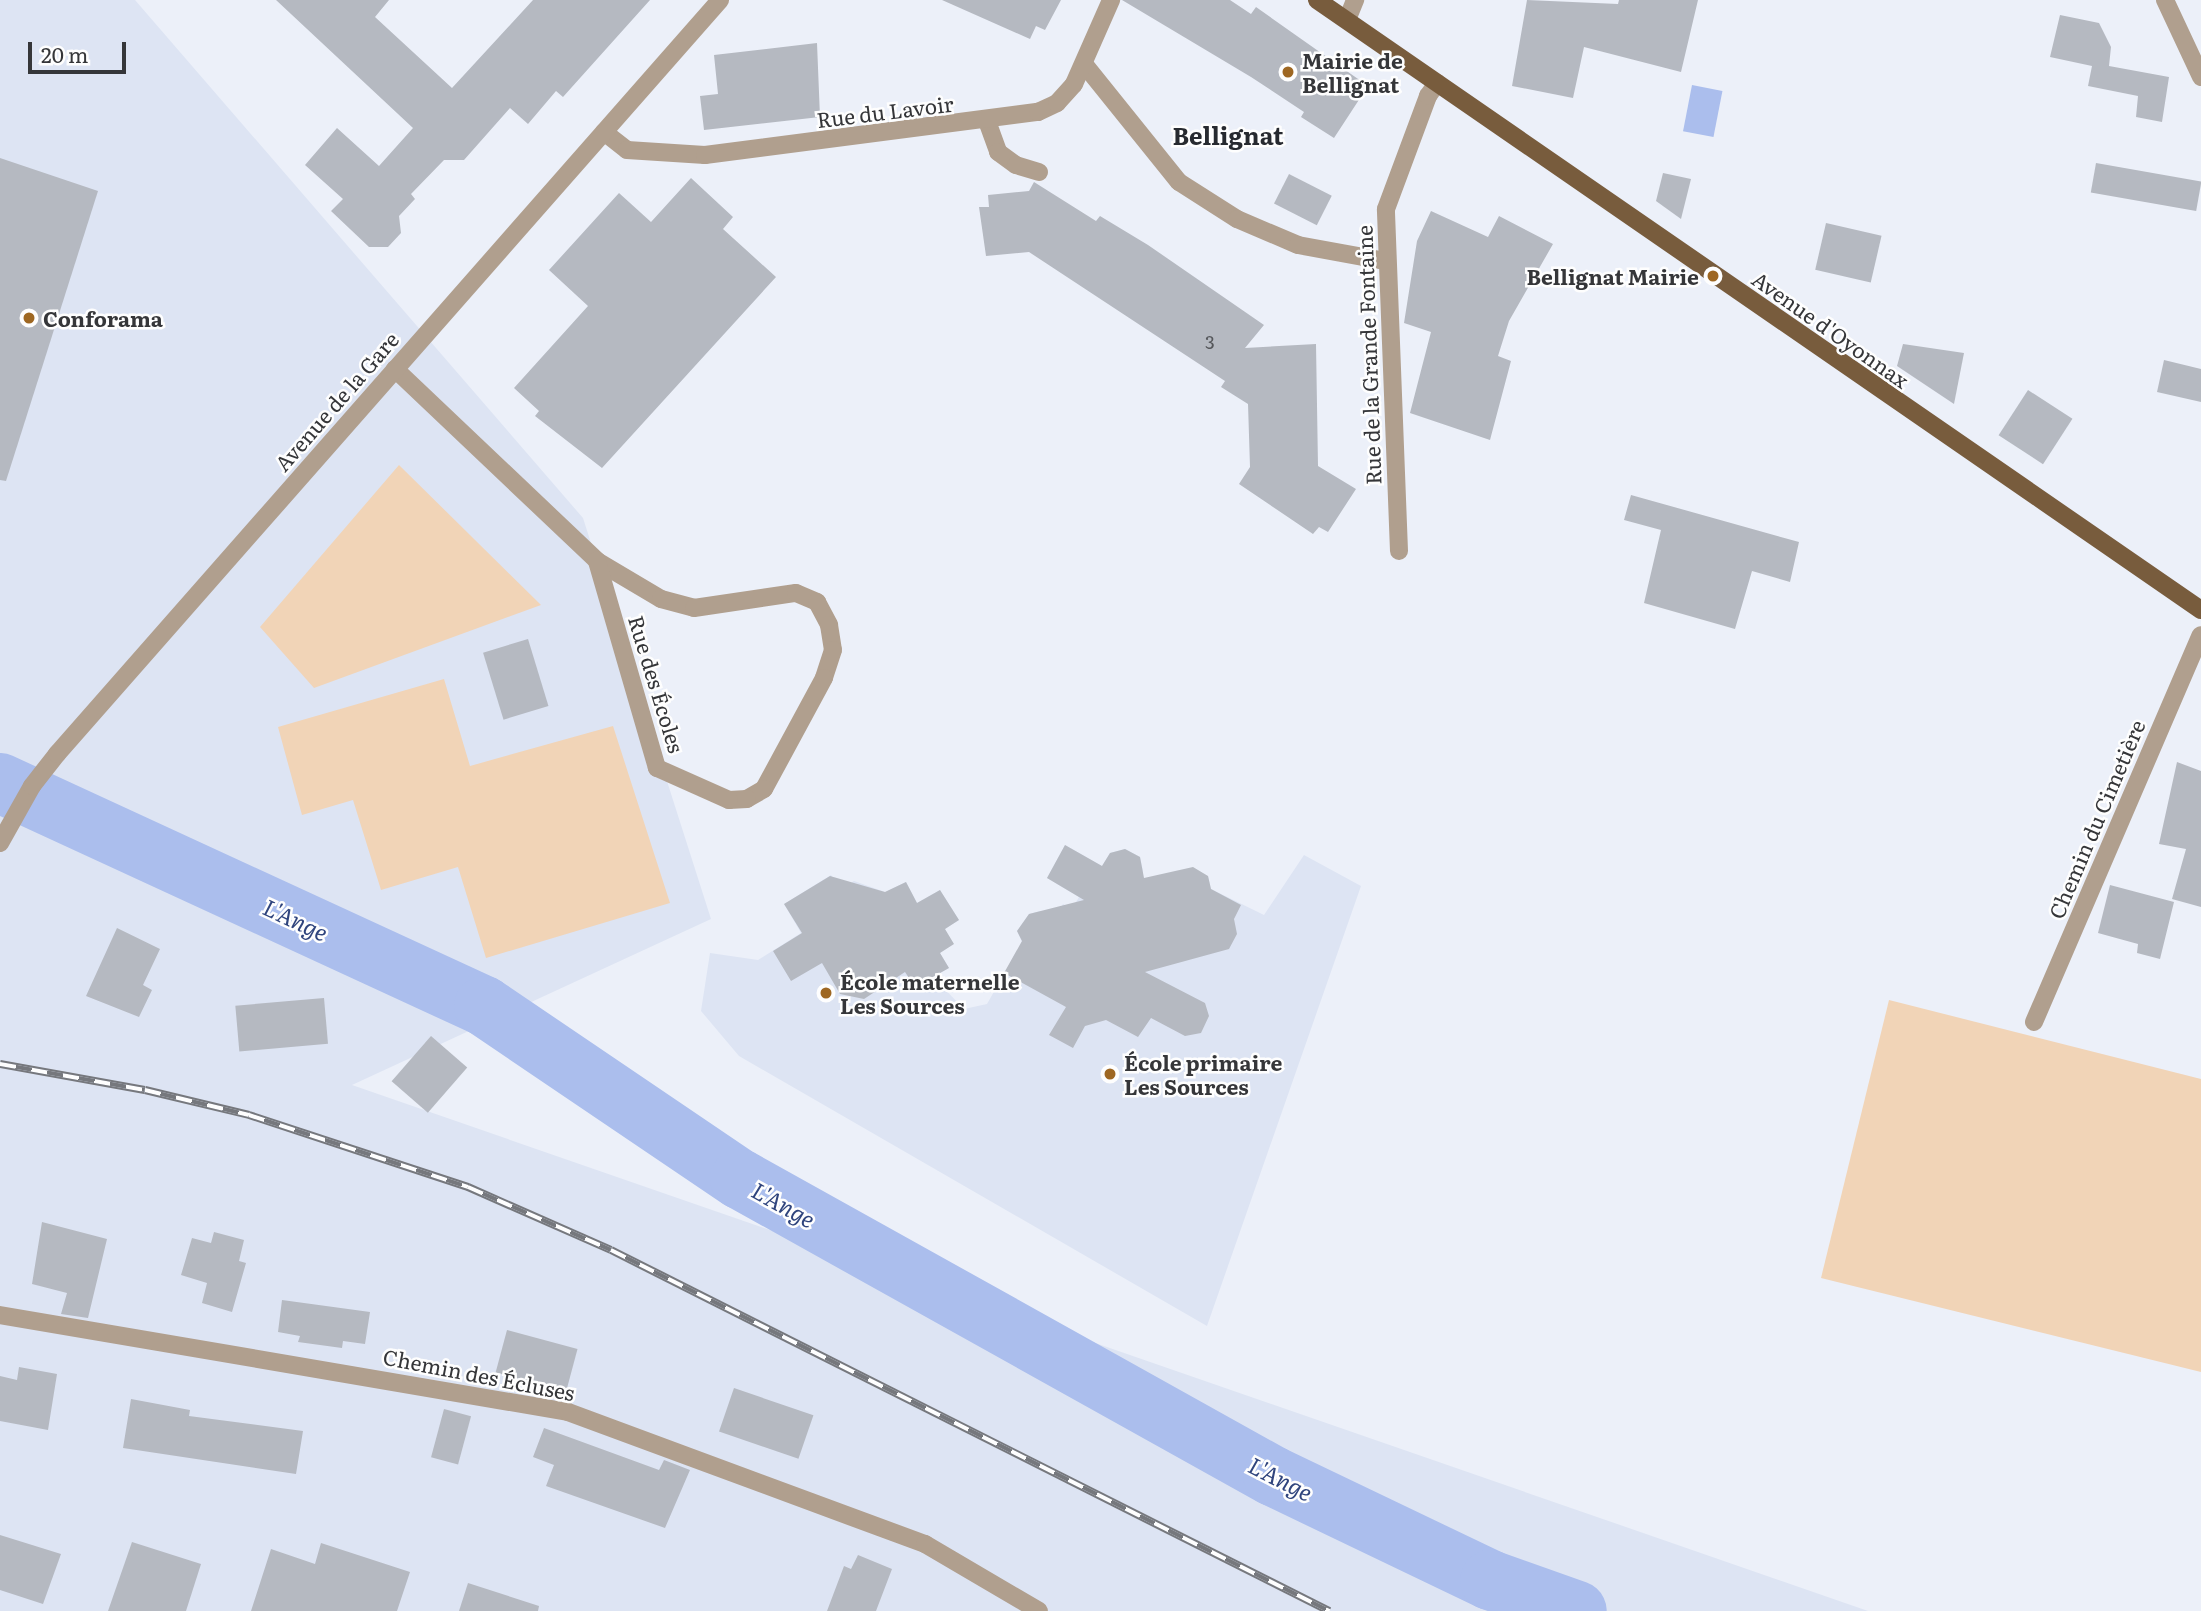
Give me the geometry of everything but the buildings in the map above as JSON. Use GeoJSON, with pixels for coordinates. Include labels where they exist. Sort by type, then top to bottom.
{"type":"FeatureCollection","features":[{"type":"Feature","properties":{"kind":"main road","name":"Avenue d'Oyonnax"},"geometry":{"type":"LineString","coordinates":[[1317,0],[2201,610]]}},
{"type":"Feature","properties":{"kind":"street","name":"Avenue de la Gare"},"geometry":{"type":"LineString","coordinates":[[0,843],[10,821],[57,754],[720,0]]}},
{"type":"Feature","properties":{"kind":"street","name":"Rue du Lavoir"},"geometry":{"type":"LineString","coordinates":[[604,132],[627,149],[705,155],[987,121],[1038,112],[1057,103],[1084,64],[1111,0]]}},
{"type":"Feature","properties":{"kind":"street"},"geometry":{"type":"LineString","coordinates":[[1347,20],[1355,0]]}},
{"type":"Feature","properties":{"kind":"street"},"geometry":{"type":"LineString","coordinates":[[2165,0],[2201,77]]}},
{"type":"Feature","properties":{"kind":"street"},"geometry":{"type":"LineString","coordinates":[[1084,64],[1179,182],[1237,219],[1298,245],[1385,261]]}},
{"type":"Feature","properties":{"kind":"street","name":"Rue de la Grande Fontaine"},"geometry":{"type":"LineString","coordinates":[[1399,551],[1385,261],[1386,209],[1428,96],[1437,83]]}},
{"type":"Feature","properties":{"kind":"street"},"geometry":{"type":"LineString","coordinates":[[987,121],[998,152],[1016,165],[1039,172]]}},
{"type":"Feature","properties":{"kind":"street","name":"Rue des Écoles"},"geometry":{"type":"LineString","coordinates":[[395,369],[597,561],[661,599],[694,608],[730,606],[778,593],[796,593],[817,602],[829,625],[833,650],[824,678],[764,789],[747,799],[729,800],[657,768],[597,561]]}},
{"type":"Feature","properties":{"kind":"street","name":"Chemin du Cimetière"},"geometry":{"type":"LineString","coordinates":[[2034,1022],[2050,1002],[2201,635]]}},
{"type":"Feature","properties":{"kind":"street","name":"Chemin des Écluses"},"geometry":{"type":"LineString","coordinates":[[0,1315],[568,1412],[925,1544],[1039,1611]]}},
{"type":"Feature","properties":{"kind":"shaded area"},"geometry":{"type":"Polygon","coordinates":[[[0,0],[135,0],[583,518],[711,919],[352,1085],[1868,1611],[0,1611],[0,0]]]}},
{"type":"Feature","properties":{"kind":"shaded area"},"geometry":{"type":"Polygon","coordinates":[[[399,465],[541,605],[314,688],[260,627],[399,465]]]}},
{"type":"Feature","properties":{"kind":"shaded area"},"geometry":{"type":"Polygon","coordinates":[[[444,679],[470,766],[613,726],[670,903],[486,958],[458,867],[381,890],[353,800],[302,815],[278,727],[444,679]]]}},
{"type":"Feature","properties":{"kind":"shaded area","name":"École primaire Les Sources"},"geometry":{"type":"Polygon","coordinates":[[[1065,845],[1102,866],[1110,853],[1125,849],[1140,857],[1143,871],[1131,895],[1208,876],[1211,889],[1264,915],[1304,855],[1361,886],[1207,1326],[739,1056],[701,1011],[710,953],[758,960],[801,933],[784,904],[831,875],[840,890],[854,881],[885,892],[906,882],[917,903],[940,890],[959,920],[945,929],[940,953],[949,968],[933,977],[964,1009],[987,1004],[1022,942],[1017,931],[1029,914],[1040,911],[1054,919],[1063,904],[1072,909],[1079,897],[1047,878],[1065,845]]]}},
{"type":"Feature","properties":{"kind":"shaded area"},"geometry":{"type":"Polygon","coordinates":[[[1889,1000],[2201,1079],[2201,1372],[1821,1278],[1889,1000]]]}},
{"type":"Feature","properties":{"kind":"water"},"geometry":{"type":"Polygon","coordinates":[[[1692,85],[1722,91],[1713,137],[1683,131],[1692,85]]]}},
{"type":"Feature","properties":{"kind":"waterway","name":"L'Ange"},"geometry":{"type":"LineString","coordinates":[[0,783],[484,1006],[740,1179],[1273,1476],[1490,1580],[1577,1611]]}},
{"type":"Feature","properties":{"kind":"railway"},"geometry":{"type":"LineString","coordinates":[[0,1064],[145,1090],[249,1115],[468,1187],[611,1250],[1329,1611]]}},
{"type":"Feature","properties":{"kind":"place","name":"Mairie de Bellignat"},"geometry":{"type":"Point","coordinates":[1288,72]}},
{"type":"Feature","properties":{"kind":"place","name":"Bellignat Mairie"},"geometry":{"type":"Point","coordinates":[1713,276]}},
{"type":"Feature","properties":{"kind":"place","name":"Conforama"},"geometry":{"type":"Point","coordinates":[29,318]}},
{"type":"Feature","properties":{"kind":"place","name":"École maternelle Les Sources"},"geometry":{"type":"Point","coordinates":[826,993]}},
{"type":"Feature","properties":{"kind":"place","name":"École primaire Les Sources"},"geometry":{"type":"Point","coordinates":[1110,1074]}},
{"type":"Feature","properties":{"kind":"district","name":"Bellignat"},"geometry":{"type":"Point","coordinates":[1228,135]}}]}
